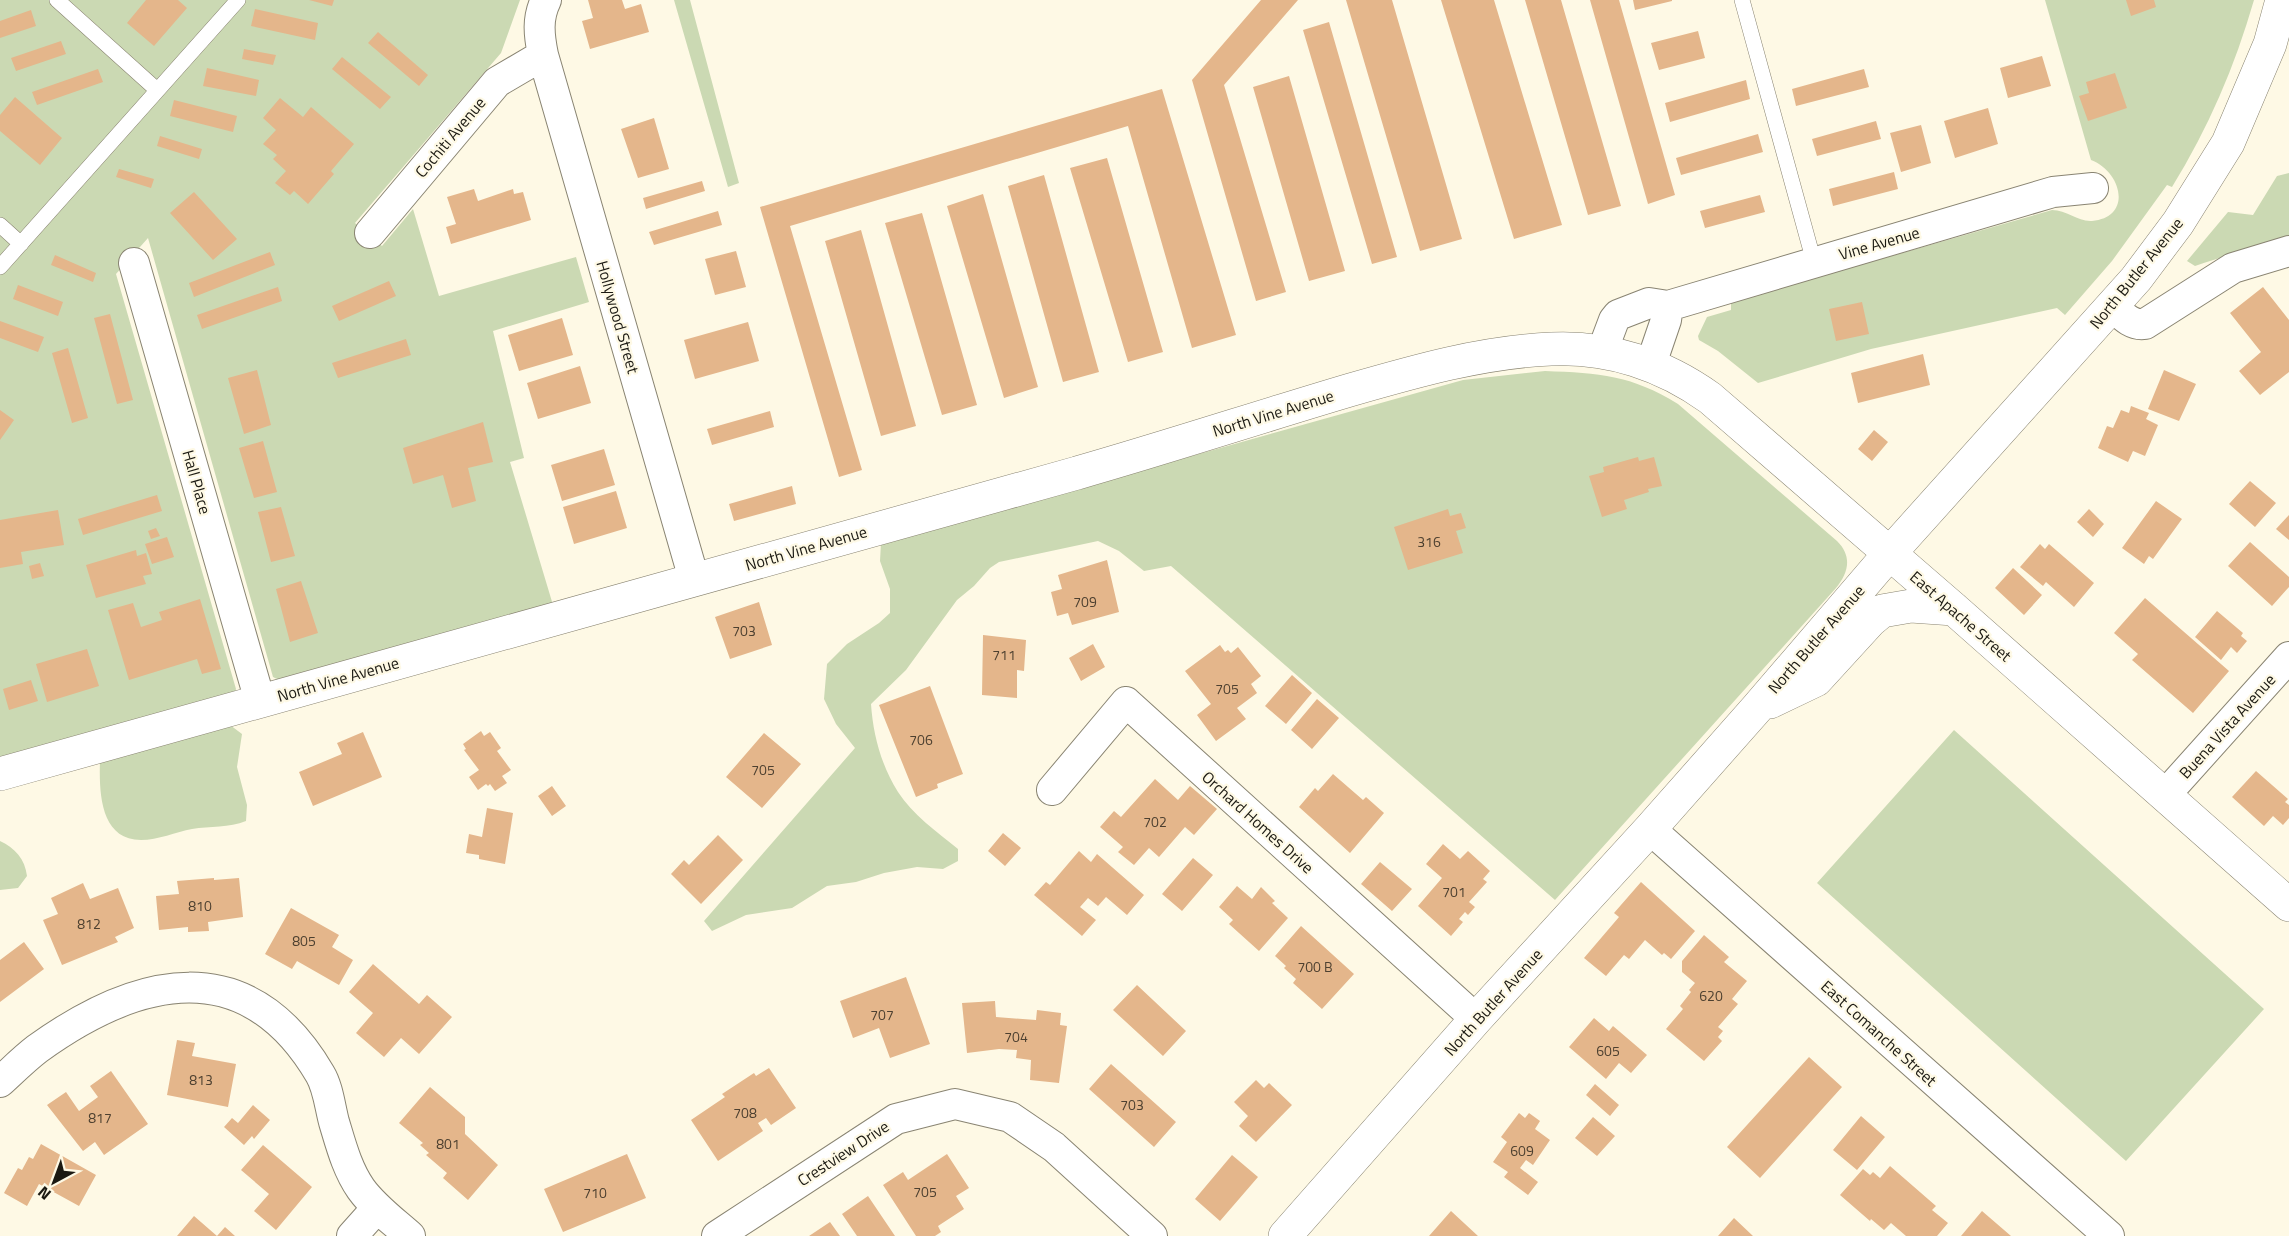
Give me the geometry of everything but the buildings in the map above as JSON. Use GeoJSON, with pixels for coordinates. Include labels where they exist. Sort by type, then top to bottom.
{"type":"FeatureCollection","features":[{"type":"Feature","properties":{"kind":"main road","name":"North Butler Avenue"},"geometry":{"type":"LineString","coordinates":[[1285,1236],[1476,1019],[1650,830],[1890,553],[2136,279],[2178,223],[2228,143],[2270,44],[2282,0]]}},
{"type":"Feature","properties":{"kind":"main road","name":"North Vine Avenue"},"geometry":{"type":"LineString","coordinates":[[0,774],[1117,462],[1256,418],[1457,361],[1553,348],[1609,353]]}},
{"type":"Feature","properties":{"kind":"main road","name":"East Apache Street"},"geometry":{"type":"LineString","coordinates":[[1609,353],[1651,364],[1685,380],[1710,398],[2165,795],[2285,895]]}},
{"type":"Feature","properties":{"kind":"main road"},"geometry":{"type":"LineString","coordinates":[[1757,708],[1816,680],[1882,611],[1911,606],[1954,609]]}},
{"type":"Feature","properties":{"kind":"street","name":"Hollywood Street"},"geometry":{"type":"LineString","coordinates":[[546,0],[538,25],[543,55],[694,579]]}},
{"type":"Feature","properties":{"kind":"street","name":"Cochiti Avenue"},"geometry":{"type":"LineString","coordinates":[[370,233],[496,82],[543,55]]}},
{"type":"Feature","properties":{"kind":"street","name":"Vine Avenue"},"geometry":{"type":"LineString","coordinates":[[1609,353],[1614,320],[1618,315],[1649,303],[1668,306],[2053,192],[2093,188]]}},
{"type":"Feature","properties":{"kind":"street"},"geometry":{"type":"LineString","coordinates":[[2112,306],[2131,322],[2138,325],[2145,324],[2233,268],[2289,251]]}},
{"type":"Feature","properties":{"kind":"street","name":"Hall Place"},"geometry":{"type":"LineString","coordinates":[[134,263],[260,701]]}},
{"type":"Feature","properties":{"kind":"street"},"geometry":{"type":"LineString","coordinates":[[1651,364],[1666,320],[1668,306]]}},
{"type":"Feature","properties":{"kind":"street","name":"Buena Vista Avenue"},"geometry":{"type":"LineString","coordinates":[[2165,795],[2289,657]]}},
{"type":"Feature","properties":{"kind":"street","name":"Orchard Homes Drive"},"geometry":{"type":"LineString","coordinates":[[1052,790],[1126,702],[1476,1019]]}},
{"type":"Feature","properties":{"kind":"street","name":"East Comanche Street"},"geometry":{"type":"LineString","coordinates":[[1650,830],[2109,1236]]}},
{"type":"Feature","properties":{"kind":"street"},"geometry":{"type":"LineString","coordinates":[[0,1082],[36,1050],[75,1024],[114,1004],[144,993],[181,986],[232,993],[267,1012],[291,1034],[321,1076],[349,1168],[362,1190],[377,1208],[410,1236]]}},
{"type":"Feature","properties":{"kind":"street","name":"Crestview Drive"},"geometry":{"type":"LineString","coordinates":[[717,1236],[896,1119],[955,1104],[1010,1117],[1054,1147],[1152,1236]]}},
{"type":"Feature","properties":{"kind":"street"},"geometry":{"type":"LineString","coordinates":[[352,1236],[377,1208]]}},
{"type":"Feature","properties":{"kind":"lane"},"geometry":{"type":"LineString","coordinates":[[57,0],[157,90]]}},
{"type":"Feature","properties":{"kind":"lane"},"geometry":{"type":"LineString","coordinates":[[0,267],[238,0]]}},
{"type":"Feature","properties":{"kind":"lane"},"geometry":{"type":"LineString","coordinates":[[1742,0],[1814,261]]}},
{"type":"Feature","properties":{"kind":"lane"},"geometry":{"type":"LineString","coordinates":[[0,225],[21,244]]}},
{"type":"Feature","properties":{"kind":"green space"},"geometry":{"type":"Polygon","coordinates":[[[0,0],[520,0],[501,53],[355,223],[382,246],[413,209],[439,296],[576,257],[589,302],[493,331],[524,458],[510,462],[553,605],[279,680],[273,677],[148,238],[116,274],[236,689],[235,692],[0,758],[0,0]]]}},
{"type":"Feature","properties":{"kind":"green space"},"geometry":{"type":"Polygon","coordinates":[[[674,0],[690,0],[739,183],[728,187],[674,0]]]}},
{"type":"Feature","properties":{"kind":"green space"},"geometry":{"type":"Polygon","coordinates":[[[2045,0],[2254,0],[2238,49],[2209,120],[2172,187],[2167,185],[2112,261],[2065,315],[2057,308],[1871,349],[1758,383],[1718,351],[1699,340],[1698,336],[1707,317],[1731,310],[1731,302],[2052,210],[2087,221],[2105,218],[2114,211],[2118,203],[2116,184],[2102,166],[2091,160],[2045,0]]]}},
{"type":"Feature","properties":{"kind":"green space"},"geometry":{"type":"Polygon","coordinates":[[[2289,173],[2289,237],[2195,266],[2187,261],[2228,212],[2253,215],[2277,176],[2289,173]]]}},
{"type":"Feature","properties":{"kind":"green space"},"geometry":{"type":"Polygon","coordinates":[[[1545,371],[1614,377],[1645,387],[1678,404],[1837,541],[1847,559],[1846,571],[1836,588],[1555,900],[1171,566],[1144,571],[1119,551],[1098,541],[999,562],[990,568],[957,600],[906,670],[871,704],[879,749],[892,782],[918,815],[958,849],[958,861],[943,869],[917,867],[884,873],[856,882],[827,886],[792,908],[746,915],[712,931],[704,921],[855,748],[836,724],[824,699],[827,664],[847,644],[890,613],[890,589],[880,561],[881,543],[1463,380],[1545,371]]]}},
{"type":"Feature","properties":{"kind":"green space"},"geometry":{"type":"Polygon","coordinates":[[[230,725],[242,734],[237,767],[247,805],[246,821],[226,826],[192,829],[147,840],[127,838],[117,832],[110,823],[102,800],[100,761],[230,725]]]}},
{"type":"Feature","properties":{"kind":"green space"},"geometry":{"type":"Polygon","coordinates":[[[1954,730],[2264,1009],[2126,1161],[1817,883],[1954,730]]]}},
{"type":"Feature","properties":{"kind":"green space"},"geometry":{"type":"Polygon","coordinates":[[[0,841],[15,851],[24,864],[27,876],[18,888],[0,890],[0,841]]]}}]}
